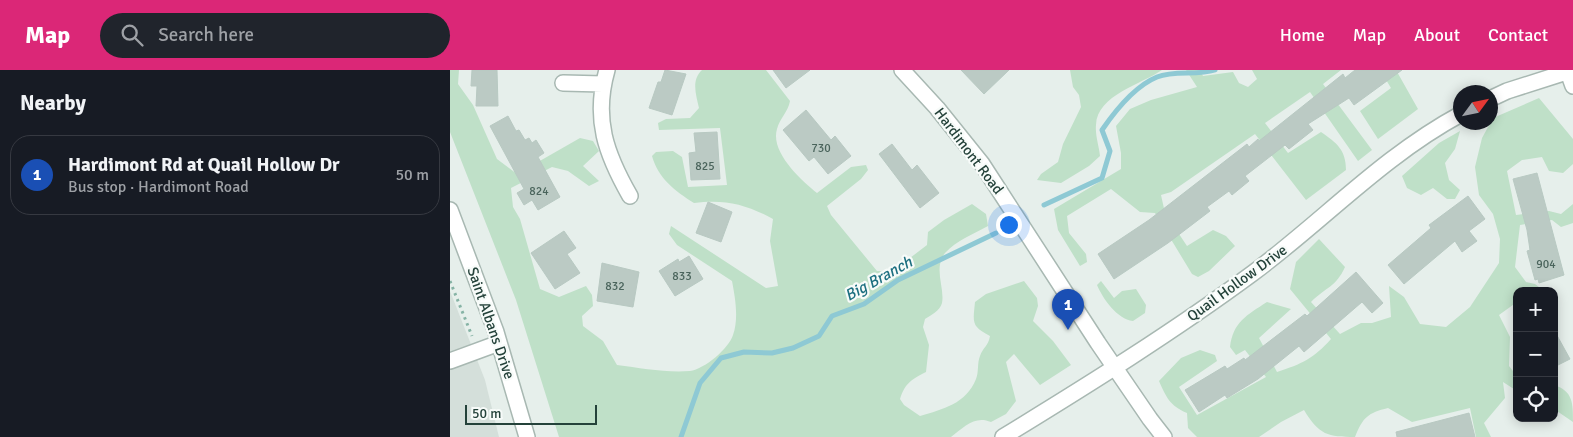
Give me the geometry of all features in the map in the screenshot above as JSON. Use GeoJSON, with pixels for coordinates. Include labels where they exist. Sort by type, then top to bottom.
{"type":"FeatureCollection","features":[{"type":"Feature","properties":{"kind":"street","name":"Hardimont Road"},"geometry":{"type":"LineString","coordinates":[[902,70],[937,108],[982,164],[1114,366],[1164,437]]}},
{"type":"Feature","properties":{"kind":"street"},"geometry":{"type":"LineString","coordinates":[[1498,96],[1571,71],[1573,86]]}},
{"type":"Feature","properties":{"kind":"street"},"geometry":{"type":"LineString","coordinates":[[563,83],[605,77],[601,117],[605,140],[613,166],[630,196]]}},
{"type":"Feature","properties":{"kind":"street","name":"Quail Hollow Drive"},"geometry":{"type":"LineString","coordinates":[[1003,437],[1195,315],[1255,272],[1411,144],[1453,118]]}},
{"type":"Feature","properties":{"kind":"street","name":"Saint Albans Drive"},"geometry":{"type":"LineString","coordinates":[[450,210],[499,342],[527,437]]}},
{"type":"Feature","properties":{"kind":"street"},"geometry":{"type":"LineString","coordinates":[[450,361],[499,342]]}},
{"type":"Feature","properties":{"kind":"path"},"geometry":{"type":"LineString","coordinates":[[450,281],[477,351]]}},
{"type":"Feature","properties":{"kind":"shaded area"},"geometry":{"type":"Polygon","coordinates":[[[450,291],[485,380],[499,437],[450,437],[450,291]]]}},
{"type":"Feature","properties":{"kind":"green space"},"geometry":{"type":"Polygon","coordinates":[[[450,70],[459,70],[458,84],[473,105],[497,159],[517,174],[580,138],[593,141],[599,151],[583,166],[599,181],[589,186],[568,171],[552,167],[511,188],[513,207],[520,219],[540,289],[559,297],[586,286],[592,295],[593,306],[582,316],[583,326],[603,341],[617,365],[663,371],[690,371],[709,362],[722,352],[733,335],[736,315],[732,281],[677,245],[669,234],[671,226],[766,288],[778,286],[770,241],[773,219],[735,204],[725,202],[694,203],[668,183],[658,171],[652,156],[656,152],[673,151],[682,157],[688,187],[727,185],[720,128],[659,130],[658,123],[666,119],[690,118],[699,108],[695,83],[702,70],[766,70],[790,101],[777,129],[778,147],[788,165],[803,181],[817,193],[851,167],[866,165],[868,170],[861,179],[827,206],[831,215],[877,271],[893,271],[927,245],[928,232],[944,220],[972,204],[986,214],[988,226],[954,245],[945,253],[942,259],[940,271],[942,303],[937,311],[925,319],[923,327],[929,345],[926,372],[913,379],[904,389],[900,399],[904,405],[920,416],[953,404],[966,394],[976,379],[979,359],[990,336],[976,326],[974,319],[975,302],[986,294],[1024,281],[1037,298],[1038,306],[1033,321],[1053,341],[1071,365],[1040,385],[1014,354],[1006,362],[1016,401],[1006,414],[991,422],[980,420],[970,423],[951,437],[559,437],[516,300],[450,132],[450,70]]]}},
{"type":"Feature","properties":{"kind":"green space"},"geometry":{"type":"Polygon","coordinates":[[[1070,70],[1162,70],[1112,98],[1104,106],[1098,115],[1096,125],[1100,156],[1089,166],[1061,183],[1037,180],[1041,174],[1058,162],[1063,144],[1081,107],[1079,95],[1073,87],[1070,70]]]}},
{"type":"Feature","properties":{"kind":"green space"},"geometry":{"type":"Polygon","coordinates":[[[1186,70],[1200,70],[1203,76],[1233,72],[1239,83],[1248,87],[1257,79],[1252,70],[1341,70],[1323,84],[1372,150],[1358,161],[1310,92],[1265,123],[1288,153],[1321,132],[1340,148],[1346,163],[1346,170],[1306,200],[1255,134],[1171,192],[1161,195],[1165,213],[1187,246],[1213,230],[1226,236],[1235,246],[1209,271],[1198,277],[1192,274],[1155,213],[1140,212],[1111,189],[1067,216],[1069,233],[1086,254],[1087,262],[1080,266],[1058,230],[1054,209],[1121,169],[1121,153],[1116,126],[1130,109],[1151,100],[1197,87],[1186,70]]]}},
{"type":"Feature","properties":{"kind":"green space"},"geometry":{"type":"Polygon","coordinates":[[[1380,70],[1396,70],[1418,109],[1378,139],[1360,111],[1391,88],[1380,70]]]}},
{"type":"Feature","properties":{"kind":"green space"},"geometry":{"type":"Polygon","coordinates":[[[1539,98],[1573,139],[1573,164],[1563,173],[1549,171],[1542,157],[1522,160],[1507,171],[1516,215],[1549,211],[1561,214],[1573,204],[1573,223],[1561,227],[1552,220],[1520,225],[1515,267],[1526,282],[1539,287],[1513,287],[1513,305],[1499,315],[1510,337],[1509,366],[1513,371],[1513,388],[1503,382],[1505,398],[1484,423],[1491,437],[1476,437],[1470,408],[1412,422],[1388,408],[1367,417],[1355,437],[1325,433],[1314,425],[1304,410],[1281,422],[1259,437],[1197,437],[1188,428],[1187,413],[1176,407],[1169,400],[1159,381],[1181,358],[1200,350],[1215,355],[1217,361],[1179,387],[1197,415],[1266,377],[1245,350],[1236,355],[1230,347],[1234,331],[1242,320],[1267,302],[1291,309],[1259,338],[1277,372],[1307,360],[1331,339],[1290,289],[1296,262],[1319,239],[1345,267],[1338,279],[1311,302],[1340,334],[1361,323],[1372,323],[1391,317],[1389,286],[1404,297],[1420,324],[1446,327],[1470,307],[1499,263],[1500,239],[1493,214],[1479,195],[1475,167],[1482,138],[1486,130],[1498,130],[1498,116],[1539,98]]]}},
{"type":"Feature","properties":{"kind":"green space"},"geometry":{"type":"Polygon","coordinates":[[[1460,131],[1455,149],[1445,163],[1449,180],[1460,190],[1455,199],[1447,199],[1433,188],[1421,195],[1407,188],[1402,176],[1439,143],[1460,131]]]}},
{"type":"Feature","properties":{"kind":"green space"},"geometry":{"type":"Polygon","coordinates":[[[1101,281],[1114,298],[1122,291],[1136,289],[1146,305],[1145,313],[1133,321],[1121,316],[1103,296],[1097,285],[1101,281]]]}},
{"type":"Feature","properties":{"kind":"green space"},"geometry":{"type":"Polygon","coordinates":[[[1558,387],[1565,391],[1571,399],[1573,422],[1558,412],[1558,387]]]}},
{"type":"Feature","properties":{"kind":"building"},"geometry":{"type":"Polygon","coordinates":[[[472,70],[497,70],[498,106],[476,106],[477,86],[471,86],[472,70]]]}},
{"type":"Feature","properties":{"kind":"building"},"geometry":{"type":"Polygon","coordinates":[[[665,70],[686,74],[672,115],[649,108],[658,82],[661,82],[665,70]]]}},
{"type":"Feature","properties":{"kind":"building"},"geometry":{"type":"Polygon","coordinates":[[[773,70],[810,70],[786,88],[773,70]]]}},
{"type":"Feature","properties":{"kind":"building"},"geometry":{"type":"Polygon","coordinates":[[[961,70],[1009,70],[984,94],[961,70]]]}},
{"type":"Feature","properties":{"kind":"building"},"geometry":{"type":"Polygon","coordinates":[[[1355,70],[1402,70],[1354,105],[1349,98],[1308,124],[1313,130],[1289,149],[1285,145],[1245,176],[1249,181],[1232,195],[1229,191],[1207,207],[1210,211],[1168,243],[1114,279],[1098,254],[1149,220],[1247,144],[1249,147],[1258,139],[1259,141],[1343,74],[1345,78],[1355,70]]]}},
{"type":"Feature","properties":{"kind":"building"},"geometry":{"type":"Polygon","coordinates":[[[806,110],[831,140],[835,136],[851,156],[828,174],[814,157],[809,161],[783,130],[806,110]]]}},
{"type":"Feature","properties":{"kind":"building"},"geometry":{"type":"Polygon","coordinates":[[[508,116],[516,131],[519,130],[525,140],[529,138],[532,143],[536,140],[544,153],[538,157],[560,197],[538,210],[532,200],[524,205],[517,193],[524,189],[490,126],[508,116]]]}},
{"type":"Feature","properties":{"kind":"building"},"geometry":{"type":"Polygon","coordinates":[[[717,132],[720,179],[691,180],[689,153],[696,152],[694,133],[717,132]]]}},
{"type":"Feature","properties":{"kind":"building"},"geometry":{"type":"Polygon","coordinates":[[[892,144],[912,170],[917,165],[939,193],[920,208],[879,154],[892,144]]]}},
{"type":"Feature","properties":{"kind":"building"},"geometry":{"type":"Polygon","coordinates":[[[1537,173],[1564,275],[1539,283],[1538,279],[1535,280],[1527,251],[1530,250],[1527,230],[1513,179],[1537,173]]]}},
{"type":"Feature","properties":{"kind":"building"},"geometry":{"type":"Polygon","coordinates":[[[1468,196],[1485,219],[1469,231],[1477,241],[1462,252],[1455,241],[1404,284],[1388,265],[1431,228],[1429,225],[1468,196]]]}},
{"type":"Feature","properties":{"kind":"building"},"geometry":{"type":"Polygon","coordinates":[[[708,202],[732,212],[721,242],[696,233],[708,202]]]}},
{"type":"Feature","properties":{"kind":"building"},"geometry":{"type":"Polygon","coordinates":[[[564,231],[576,248],[567,254],[580,273],[555,289],[531,253],[564,231]]]}},
{"type":"Feature","properties":{"kind":"building"},"geometry":{"type":"Polygon","coordinates":[[[689,256],[703,279],[675,296],[659,271],[678,259],[679,262],[689,256]]]}},
{"type":"Feature","properties":{"kind":"building"},"geometry":{"type":"Polygon","coordinates":[[[602,263],[639,272],[633,307],[597,301],[602,263]]]}},
{"type":"Feature","properties":{"kind":"building"},"geometry":{"type":"Polygon","coordinates":[[[1356,272],[1383,303],[1372,313],[1362,302],[1304,352],[1299,346],[1258,379],[1227,398],[1225,395],[1199,412],[1185,390],[1225,366],[1227,369],[1244,358],[1245,360],[1305,314],[1307,316],[1356,272]]]}},
{"type":"Feature","properties":{"kind":"building"},"geometry":{"type":"Polygon","coordinates":[[[1558,337],[1570,359],[1558,365],[1558,337]]]}},
{"type":"Feature","properties":{"kind":"building"},"geometry":{"type":"Polygon","coordinates":[[[1469,413],[1475,437],[1397,437],[1396,432],[1469,413]]]}},
{"type":"Feature","properties":{"kind":"waterway","name":"Big Branch"},"geometry":{"type":"LineString","coordinates":[[1044,205],[1102,178],[1110,151],[1102,130],[1119,107],[1141,86],[1164,75],[1201,73],[1215,70]]}},
{"type":"Feature","properties":{"kind":"waterway","name":"Big Branch"},"geometry":{"type":"LineString","coordinates":[[681,437],[700,383],[721,358],[744,352],[772,353],[793,348],[819,336],[832,316],[864,304],[898,280],[996,233]]}},
{"type":"Feature","properties":{"kind":"place","name":"Hardimont Rd at Quail Hollow Dr"},"geometry":{"type":"Point","coordinates":[1068,330]}}]}
